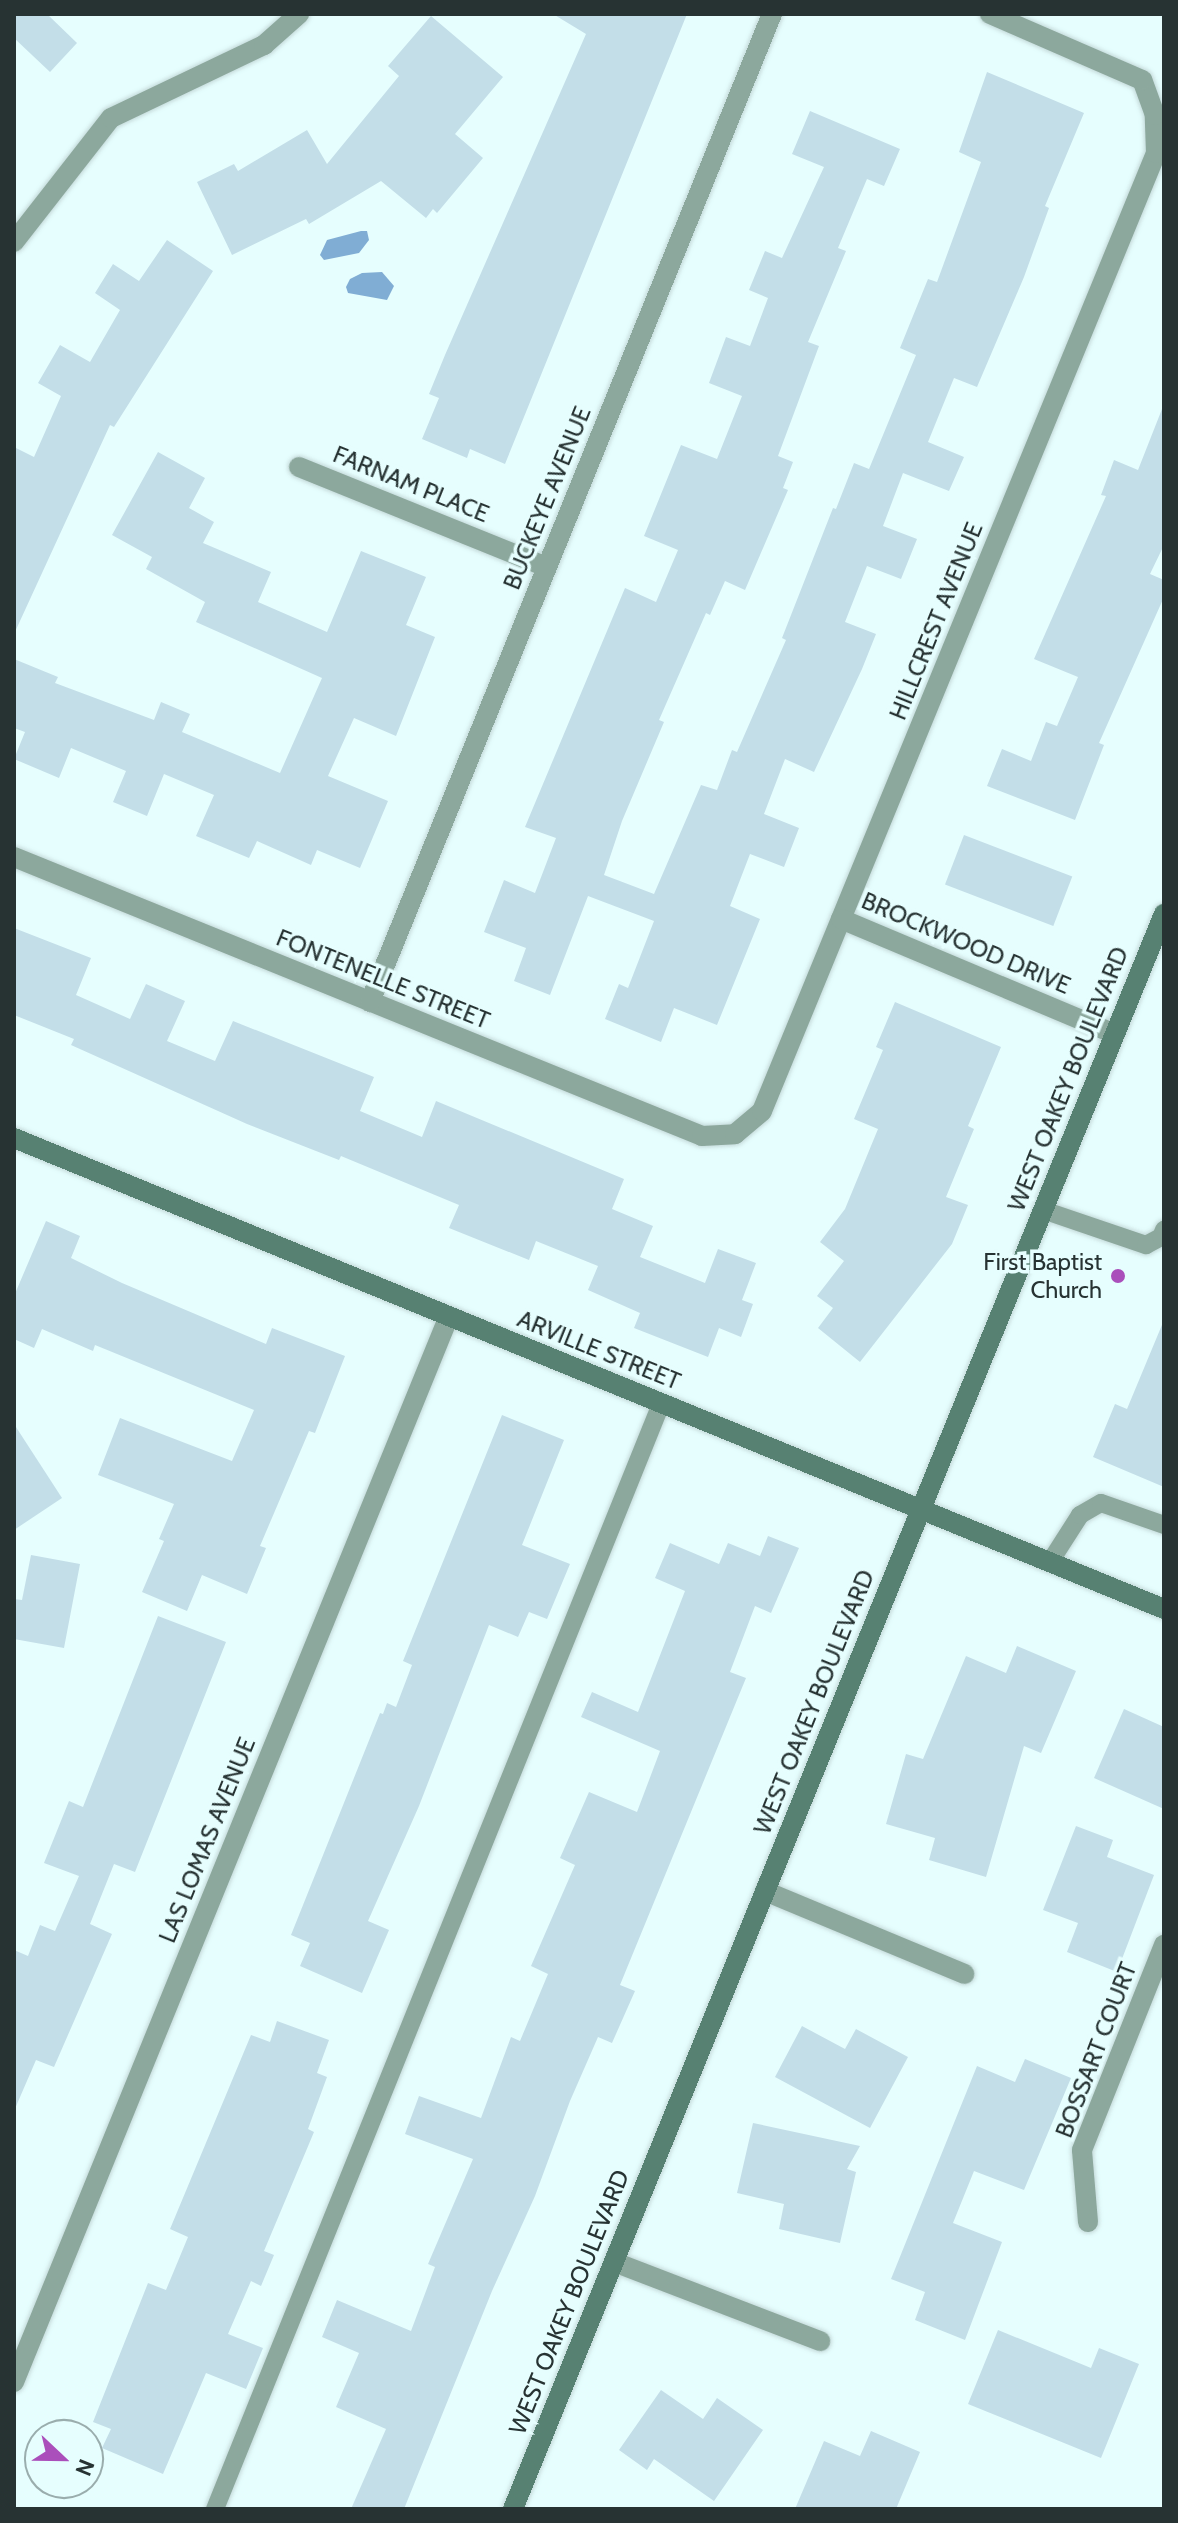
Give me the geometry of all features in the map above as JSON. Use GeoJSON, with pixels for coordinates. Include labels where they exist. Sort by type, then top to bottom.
{"type":"FeatureCollection","features":[{"type":"Feature","properties":{"kind":"main road","name":"WEST OAKEY BOULEVARD"},"geometry":{"type":"LineString","coordinates":[[513,2509],[1162,923]]}},
{"type":"Feature","properties":{"kind":"main road","name":"ARVILLE STREET"},"geometry":{"type":"LineString","coordinates":[[14,1138],[1164,1609]]}},
{"type":"Feature","properties":{"kind":"street"},"geometry":{"type":"LineString","coordinates":[[14,242],[111,118],[264,45],[299,14]]}},
{"type":"Feature","properties":{"kind":"street","name":"BUCKEYE AVENUE"},"geometry":{"type":"LineString","coordinates":[[370,1002],[772,14]]}},
{"type":"Feature","properties":{"kind":"street","name":"HILLCREST AVENUE"},"geometry":{"type":"LineString","coordinates":[[735,1134],[762,1111],[1156,153],[1155,115],[1142,80],[990,14]]}},
{"type":"Feature","properties":{"kind":"street","name":"FARNAM PLACE"},"geometry":{"type":"LineString","coordinates":[[299,467],[547,567]]}},
{"type":"Feature","properties":{"kind":"street","name":"FONTENELLE STREET"},"geometry":{"type":"LineString","coordinates":[[14,857],[702,1136],[735,1134]]}},
{"type":"Feature","properties":{"kind":"street","name":"BROCKWOOD DRIVE"},"geometry":{"type":"LineString","coordinates":[[841,919],[1115,1034]]}},
{"type":"Feature","properties":{"kind":"street","name":"LAS LOMAS AVENUE"},"geometry":{"type":"LineString","coordinates":[[14,2382],[449,1316]]}},
{"type":"Feature","properties":{"kind":"street"},"geometry":{"type":"LineString","coordinates":[[765,1891],[964,1974]]}},
{"type":"Feature","properties":{"kind":"street","name":"BOSSART COURT"},"geometry":{"type":"LineString","coordinates":[[1088,2222],[1082,2150],[1164,1945]]}},
{"type":"Feature","properties":{"kind":"street"},"geometry":{"type":"LineString","coordinates":[[614,2262],[820,2341]]}},
{"type":"Feature","properties":{"kind":"lane"},"geometry":{"type":"LineString","coordinates":[[1043,1210],[1146,1245],[1161,1237],[1164,1230]]}},
{"type":"Feature","properties":{"kind":"lane"},"geometry":{"type":"LineString","coordinates":[[215,2509],[661,1404]]}},
{"type":"Feature","properties":{"kind":"lane"},"geometry":{"type":"LineString","coordinates":[[1050,1562],[1080,1515],[1101,1503],[1164,1525]]}},
{"type":"Feature","properties":{"kind":"water"},"geometry":{"type":"Polygon","coordinates":[[[367,231],[369,240],[359,253],[324,260],[320,255],[327,240],[367,231]]]}},
{"type":"Feature","properties":{"kind":"water"},"geometry":{"type":"Polygon","coordinates":[[[382,272],[394,286],[387,300],[348,293],[346,287],[350,279],[362,273],[382,272]]]}},
{"type":"Feature","properties":{"kind":"building"},"geometry":{"type":"Polygon","coordinates":[[[14,14],[47,14],[77,43],[50,72],[14,38],[14,14]]]}},
{"type":"Feature","properties":{"kind":"building"},"geometry":{"type":"Polygon","coordinates":[[[553,14],[687,14],[505,464],[470,449],[467,458],[422,439],[439,398],[429,394],[586,34],[553,14]]]}},
{"type":"Feature","properties":{"kind":"building"},"geometry":{"type":"Polygon","coordinates":[[[431,16],[503,77],[455,134],[483,158],[437,213],[433,209],[426,218],[381,181],[309,224],[306,219],[232,255],[197,182],[234,164],[238,171],[307,130],[327,164],[399,76],[388,66],[431,16]]]}},
{"type":"Feature","properties":{"kind":"building"},"geometry":{"type":"Polygon","coordinates":[[[987,72],[1084,113],[1045,206],[1049,208],[1024,277],[977,387],[954,378],[928,442],[964,457],[949,491],[903,473],[883,526],[917,539],[901,579],[867,566],[845,622],[876,634],[862,669],[814,772],[785,759],[764,814],[799,828],[784,867],[750,854],[730,906],[760,919],[717,1025],[674,1008],[661,1042],[605,1019],[619,984],[628,988],[654,921],[588,896],[550,995],[514,981],[526,948],[484,932],[504,880],[535,893],[556,838],[525,827],[625,588],[656,602],[678,550],[644,536],[681,445],[717,459],[742,396],[709,383],[726,337],[750,346],[768,298],[749,290],[765,251],[782,258],[824,167],[792,154],[810,111],[900,149],[884,186],[867,179],[838,248],[846,251],[808,342],[819,346],[778,456],[793,462],[783,488],[788,490],[745,590],[725,581],[710,615],[706,613],[659,720],[664,722],[622,821],[604,875],[654,894],[701,785],[717,790],[732,750],[737,752],[786,640],[782,638],[833,508],[836,509],[854,463],[869,469],[916,355],[900,348],[928,279],[937,282],[981,162],[959,152],[987,72]]]}},
{"type":"Feature","properties":{"kind":"building"},"geometry":{"type":"Polygon","coordinates":[[[167,240],[213,271],[114,427],[110,425],[14,634],[14,447],[34,457],[61,396],[38,383],[60,345],[90,362],[120,310],[95,293],[113,264],[139,281],[167,240]]]}},
{"type":"Feature","properties":{"kind":"building"},"geometry":{"type":"Polygon","coordinates":[[[1162,409],[1164,545],[1150,574],[1164,580],[1164,597],[1099,743],[1104,745],[1075,820],[987,786],[1002,749],[1031,761],[1046,722],[1057,726],[1078,677],[1034,659],[1106,496],[1101,495],[1114,460],[1138,470],[1162,409]]]}},
{"type":"Feature","properties":{"kind":"building"},"geometry":{"type":"Polygon","coordinates":[[[158,452],[205,478],[189,508],[214,522],[203,543],[271,572],[258,602],[327,632],[361,551],[426,577],[406,625],[435,637],[396,736],[354,718],[328,776],[388,801],[360,868],[317,850],[311,865],[257,841],[249,858],[196,836],[214,795],[164,774],[147,816],[113,802],[126,771],[71,748],[59,778],[14,759],[25,732],[14,728],[14,659],[58,677],[55,683],[154,720],[161,702],[190,714],[182,732],[280,773],[322,678],[196,622],[205,602],[146,569],[152,557],[112,535],[158,452]]]}},
{"type":"Feature","properties":{"kind":"building"},"geometry":{"type":"Polygon","coordinates":[[[964,835],[1072,877],[1053,926],[945,884],[964,835]]]}},
{"type":"Feature","properties":{"kind":"building"},"geometry":{"type":"Polygon","coordinates":[[[14,928],[91,958],[76,995],[130,1019],[146,984],[185,1001],[167,1041],[215,1061],[233,1021],[374,1077],[360,1111],[422,1137],[436,1101],[624,1179],[612,1209],[653,1226],[640,1257],[705,1283],[718,1249],[756,1263],[742,1300],[753,1304],[741,1337],[719,1328],[708,1357],[634,1328],[640,1313],[588,1290],[598,1266],[536,1241],[529,1260],[449,1228],[459,1205],[341,1156],[339,1160],[247,1124],[71,1045],[74,1039],[14,1015],[14,928]]]}},
{"type":"Feature","properties":{"kind":"building"},"geometry":{"type":"Polygon","coordinates":[[[895,1002],[1001,1047],[968,1126],[974,1129],[946,1197],[968,1205],[952,1244],[860,1362],[818,1328],[833,1308],[817,1296],[844,1261],[820,1242],[845,1209],[878,1129],[854,1119],[883,1050],[876,1047],[895,1002]]]}},
{"type":"Feature","properties":{"kind":"building"},"geometry":{"type":"Polygon","coordinates":[[[46,1221],[80,1236],[71,1258],[122,1283],[266,1344],[272,1328],[345,1356],[315,1433],[309,1431],[260,1546],[266,1548],[247,1594],[202,1575],[187,1611],[142,1592],[164,1541],[159,1539],[174,1504],[98,1475],[120,1418],[232,1461],[254,1410],[95,1345],[93,1351],[42,1329],[34,1348],[14,1339],[14,1296],[46,1221]]]}},
{"type":"Feature","properties":{"kind":"building"},"geometry":{"type":"Polygon","coordinates":[[[1164,1320],[1164,1487],[1093,1457],[1115,1404],[1127,1409],[1164,1320]]]}},
{"type":"Feature","properties":{"kind":"building"},"geometry":{"type":"Polygon","coordinates":[[[502,1415],[564,1440],[522,1545],[570,1564],[547,1619],[529,1612],[518,1637],[489,1625],[419,1806],[368,1921],[389,1930],[362,1993],[300,1966],[310,1943],[291,1935],[380,1713],[383,1714],[387,1703],[396,1707],[412,1665],[403,1661],[502,1415]]]}},
{"type":"Feature","properties":{"kind":"building"},"geometry":{"type":"Polygon","coordinates":[[[14,1424],[62,1498],[14,1530],[14,1424]]]}},
{"type":"Feature","properties":{"kind":"building"},"geometry":{"type":"Polygon","coordinates":[[[768,1536],[799,1548],[771,1613],[755,1606],[730,1672],[746,1678],[620,1985],[635,1991],[612,2043],[598,2037],[404,2509],[351,2509],[386,2429],[336,2407],[359,2353],[322,2337],[337,2300],[411,2331],[435,2267],[428,2264],[473,2159],[405,2134],[419,2096],[481,2118],[511,2037],[520,2041],[548,1974],[531,1966],[575,1865],[560,1858],[589,1792],[637,1812],[660,1751],[581,1717],[592,1692],[638,1712],[685,1591],[655,1578],[670,1543],[719,1564],[728,1543],[760,1556],[768,1536]]]}},
{"type":"Feature","properties":{"kind":"building"},"geometry":{"type":"Polygon","coordinates":[[[31,1555],[80,1564],[64,1648],[14,1639],[14,1599],[22,1600],[31,1555]]]}},
{"type":"Feature","properties":{"kind":"building"},"geometry":{"type":"Polygon","coordinates":[[[158,1616],[226,1642],[135,1872],[114,1864],[90,1924],[112,1934],[54,2067],[36,2060],[14,2111],[14,1950],[28,1956],[40,1925],[55,1931],[79,1876],[44,1863],[69,1801],[83,1807],[158,1616]]]}},
{"type":"Feature","properties":{"kind":"building"},"geometry":{"type":"Polygon","coordinates":[[[1017,1646],[1076,1671],[1041,1753],[1024,1746],[986,1877],[929,1860],[935,1838],[886,1824],[906,1754],[923,1759],[966,1656],[1006,1673],[1017,1646]]]}},
{"type":"Feature","properties":{"kind":"building"},"geometry":{"type":"Polygon","coordinates":[[[1124,1709],[1164,1727],[1164,1809],[1094,1778],[1124,1709]]]}},
{"type":"Feature","properties":{"kind":"building"},"geometry":{"type":"Polygon","coordinates":[[[1076,1826],[1113,1840],[1107,1857],[1154,1875],[1117,1972],[1067,1952],[1078,1923],[1043,1910],[1076,1826]]]}},
{"type":"Feature","properties":{"kind":"building"},"geometry":{"type":"Polygon","coordinates":[[[277,2021],[329,2040],[317,2073],[327,2077],[308,2129],[314,2132],[264,2251],[274,2255],[261,2286],[251,2281],[228,2334],[263,2348],[246,2389],[206,2373],[163,2474],[104,2449],[111,2429],[104,2426],[104,2419],[94,2419],[148,2283],[166,2290],[188,2237],[170,2229],[251,2035],[270,2042],[277,2021]]]}},
{"type":"Feature","properties":{"kind":"building"},"geometry":{"type":"Polygon","coordinates":[[[802,2026],[845,2049],[856,2029],[908,2057],[870,2128],[775,2077],[802,2026]]]}},
{"type":"Feature","properties":{"kind":"building"},"geometry":{"type":"Polygon","coordinates":[[[1025,2059],[1071,2078],[1024,2190],[974,2171],[953,2223],[1002,2242],[965,2340],[915,2320],[925,2292],[891,2279],[977,2066],[1015,2082],[1025,2059]]]}},
{"type":"Feature","properties":{"kind":"building"},"geometry":{"type":"Polygon","coordinates":[[[753,2123],[860,2146],[847,2169],[856,2172],[840,2243],[779,2229],[784,2204],[737,2193],[753,2123]]]}},
{"type":"Feature","properties":{"kind":"building"},"geometry":{"type":"Polygon","coordinates":[[[998,2330],[1091,2368],[1099,2348],[1139,2364],[1101,2458],[968,2404],[998,2330]]]}},
{"type":"Feature","properties":{"kind":"building"},"geometry":{"type":"Polygon","coordinates":[[[661,2390],[703,2419],[717,2398],[763,2430],[714,2501],[654,2459],[647,2470],[619,2450],[661,2390]]]}},
{"type":"Feature","properties":{"kind":"building"},"geometry":{"type":"Polygon","coordinates":[[[871,2431],[920,2452],[896,2509],[795,2509],[824,2441],[860,2456],[871,2431]]]}},
{"type":"Feature","properties":{"kind":"place","name":"First Baptist Church"},"geometry":{"type":"Point","coordinates":[1118,1276]}}]}
